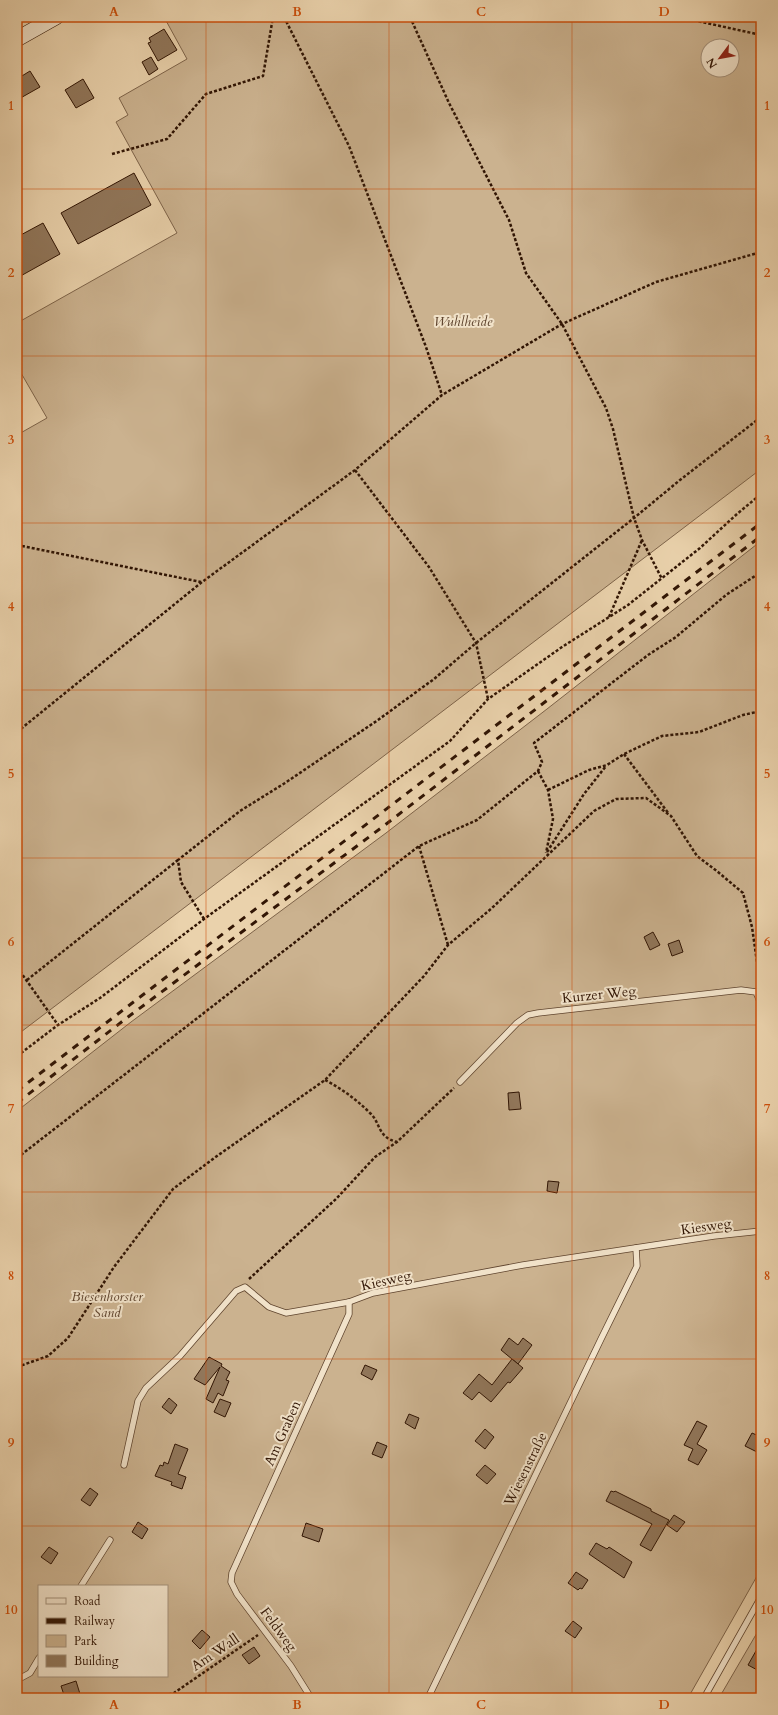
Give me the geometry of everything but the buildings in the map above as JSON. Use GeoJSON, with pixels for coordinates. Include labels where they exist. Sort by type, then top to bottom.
{"type":"FeatureCollection","features":[{"type":"Feature","properties":{"kind":"main road"},"geometry":{"type":"LineString","coordinates":[[17,39],[56,17]]}},
{"type":"Feature","properties":{"kind":"lane","name":"Kurzer Weg"},"geometry":{"type":"LineString","coordinates":[[460,1082],[517,1023],[528,1015],[538,1012],[740,990],[756,992],[761,1004]]}},
{"type":"Feature","properties":{"kind":"lane","name":"Kiesweg"},"geometry":{"type":"LineString","coordinates":[[245,1287],[269,1307],[286,1313],[349,1302],[373,1293],[523,1264],[714,1236],[761,1231]]}},
{"type":"Feature","properties":{"kind":"lane","name":"Wiesenstraße"},"geometry":{"type":"LineString","coordinates":[[428,1698],[601,1339],[627,1289],[637,1266],[636,1248]]}},
{"type":"Feature","properties":{"kind":"lane"},"geometry":{"type":"LineString","coordinates":[[124,1465],[138,1401],[146,1388],[180,1356],[236,1291],[245,1287]]}},
{"type":"Feature","properties":{"kind":"lane","name":"Am Graben"},"geometry":{"type":"LineString","coordinates":[[232,1573],[349,1314],[349,1302]]}},
{"type":"Feature","properties":{"kind":"lane"},"geometry":{"type":"LineString","coordinates":[[82,1585],[110,1540]]}},
{"type":"Feature","properties":{"kind":"lane","name":"Feldweg"},"geometry":{"type":"LineString","coordinates":[[232,1573],[231,1582],[237,1594],[291,1666],[311,1698]]}},
{"type":"Feature","properties":{"kind":"lane"},"geometry":{"type":"LineString","coordinates":[[704,1698],[761,1597]]}},
{"type":"Feature","properties":{"kind":"lane"},"geometry":{"type":"LineString","coordinates":[[30,1673],[38,1660]]}},
{"type":"Feature","properties":{"kind":"lane"},"geometry":{"type":"LineString","coordinates":[[17,1680],[38,1668]]}},
{"type":"Feature","properties":{"kind":"path"},"geometry":{"type":"LineString","coordinates":[[112,154],[167,139],[206,94],[263,76],[273,17]]}},
{"type":"Feature","properties":{"kind":"path"},"geometry":{"type":"LineString","coordinates":[[284,17],[349,146],[426,347],[442,395]]}},
{"type":"Feature","properties":{"kind":"path"},"geometry":{"type":"LineString","coordinates":[[410,17],[449,103],[509,220],[526,273],[562,324],[606,408],[613,429],[634,518],[642,540],[662,579]]}},
{"type":"Feature","properties":{"kind":"path"},"geometry":{"type":"LineString","coordinates":[[680,17],[761,35]]}},
{"type":"Feature","properties":{"kind":"path"},"geometry":{"type":"LineString","coordinates":[[17,732],[202,582],[355,470],[442,395],[562,324],[656,282],[761,252]]}},
{"type":"Feature","properties":{"kind":"path"},"geometry":{"type":"LineString","coordinates":[[26,980],[240,811],[285,783],[416,693],[476,643],[761,417]]}},
{"type":"Feature","properties":{"kind":"path"},"geometry":{"type":"LineString","coordinates":[[355,470],[429,567],[476,643],[488,699]]}},
{"type":"Feature","properties":{"kind":"path"},"geometry":{"type":"LineString","coordinates":[[17,1056],[58,1025],[100,998],[204,918],[450,741],[488,699],[562,647],[628,605],[662,579],[761,494]]}},
{"type":"Feature","properties":{"kind":"path"},"geometry":{"type":"LineString","coordinates":[[609,618],[642,540]]}},
{"type":"Feature","properties":{"kind":"path"},"geometry":{"type":"LineString","coordinates":[[17,545],[202,582]]}},
{"type":"Feature","properties":{"kind":"path"},"geometry":{"type":"LineString","coordinates":[[17,1158],[419,846],[477,820],[538,771],[542,762],[534,743],[643,659],[676,637],[726,595],[761,572]]}},
{"type":"Feature","properties":{"kind":"path"},"geometry":{"type":"LineString","coordinates":[[548,790],[589,770],[607,765],[624,754],[662,736],[699,732],[743,715],[761,711]]}},
{"type":"Feature","properties":{"kind":"path"},"geometry":{"type":"LineString","coordinates":[[624,754],[670,816],[697,856],[743,893],[752,927],[760,989]]}},
{"type":"Feature","properties":{"kind":"path"},"geometry":{"type":"LineString","coordinates":[[545,856],[584,794],[607,765]]}},
{"type":"Feature","properties":{"kind":"path"},"geometry":{"type":"LineString","coordinates":[[538,771],[548,790],[553,819],[545,856]]}},
{"type":"Feature","properties":{"kind":"path"},"geometry":{"type":"LineString","coordinates":[[17,1367],[48,1356],[68,1338],[114,1267],[173,1189],[325,1080],[424,976],[448,945],[492,908],[594,811],[616,799],[646,798],[670,816]]}},
{"type":"Feature","properties":{"kind":"path"},"geometry":{"type":"LineString","coordinates":[[419,846],[448,945]]}},
{"type":"Feature","properties":{"kind":"path"},"geometry":{"type":"LineString","coordinates":[[178,860],[181,882],[204,918]]}},
{"type":"Feature","properties":{"kind":"path"},"geometry":{"type":"LineString","coordinates":[[17,967],[58,1025]]}},
{"type":"Feature","properties":{"kind":"path"},"geometry":{"type":"LineString","coordinates":[[325,1080],[347,1092],[372,1114],[376,1124],[385,1135],[390,1140],[397,1142]]}},
{"type":"Feature","properties":{"kind":"path"},"geometry":{"type":"LineString","coordinates":[[245,1287],[249,1279],[336,1199],[375,1156],[397,1142],[460,1082]]}},
{"type":"Feature","properties":{"kind":"path","name":"Am Wall"},"geometry":{"type":"LineString","coordinates":[[154,1698],[174,1693],[265,1630]]}},
{"type":"Feature","properties":{"kind":"green space","name":"Wuhlheide"},"geometry":{"type":"Polygon","coordinates":[[[164,17],[761,17],[761,469],[17,1035],[17,435],[47,418],[17,366],[17,323],[177,233],[116,122],[128,115],[119,98],[187,59],[164,17]]]}},
{"type":"Feature","properties":{"kind":"green space","name":"Biesenhorster Sand"},"geometry":{"type":"Polygon","coordinates":[[[761,541],[761,1569],[688,1698],[17,1698],[17,1111],[131,1022],[386,833],[761,541]]]}},
{"type":"Feature","properties":{"kind":"green space"},"geometry":{"type":"Polygon","coordinates":[[[761,1626],[761,1698],[719,1698],[761,1626]]]}},
{"type":"Feature","properties":{"kind":"railway"},"geometry":{"type":"LineString","coordinates":[[17,1091],[761,523]]}},
{"type":"Feature","properties":{"kind":"railway"},"geometry":{"type":"LineString","coordinates":[[17,1103],[128,1017],[381,828],[761,536]]}}]}
